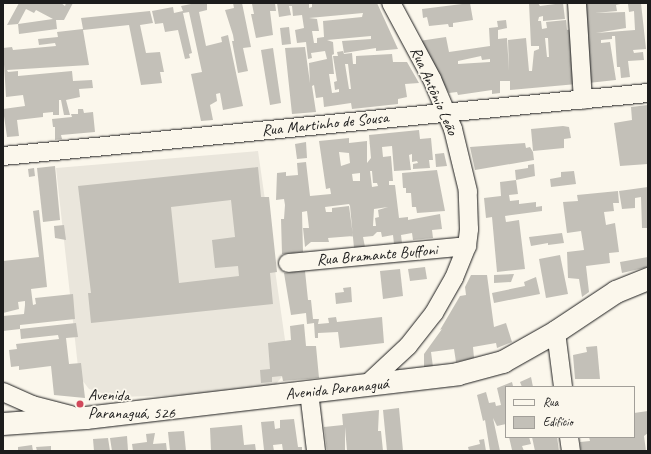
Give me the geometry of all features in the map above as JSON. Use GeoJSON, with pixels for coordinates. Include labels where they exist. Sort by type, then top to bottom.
{"type":"FeatureCollection","features":[{"type":"Feature","properties":{"kind":"main road","name":"Avenida Paranaguá"},"geometry":{"type":"LineString","coordinates":[[3,424],[86,418],[364,387],[458,374],[503,362],[556,332],[616,292],[648,279]]}},
{"type":"Feature","properties":{"kind":"street","name":"Rua Antônio Leão"},"geometry":{"type":"LineString","coordinates":[[364,387],[408,346],[434,313],[454,278],[467,246],[469,228],[468,191],[453,129],[432,79],[391,3]]}},
{"type":"Feature","properties":{"kind":"street"},"geometry":{"type":"LineString","coordinates":[[577,3],[583,100]]}},
{"type":"Feature","properties":{"kind":"street","name":"Rua Martinho de Sousa"},"geometry":{"type":"LineString","coordinates":[[3,156],[648,93]]}},
{"type":"Feature","properties":{"kind":"street","name":"Rua Bramante Buffoni"},"geometry":{"type":"LineString","coordinates":[[288,263],[467,246]]}},
{"type":"Feature","properties":{"kind":"street"},"geometry":{"type":"LineString","coordinates":[[556,332],[563,386]]}},
{"type":"Feature","properties":{"kind":"street"},"geometry":{"type":"LineString","coordinates":[[3,392],[52,411],[86,418]]}},
{"type":"Feature","properties":{"kind":"street"},"geometry":{"type":"LineString","coordinates":[[309,392],[316,451]]}},
{"type":"Feature","properties":{"kind":"street"},"geometry":{"type":"LineString","coordinates":[[569,438],[571,451]]}},
{"type":"Feature","properties":{"kind":"shaded area"},"geometry":{"type":"Polygon","coordinates":[[[258,151],[289,368],[276,384],[231,394],[115,397],[89,389],[79,376],[56,168],[258,151]]]}},
{"type":"Feature","properties":{"kind":"building"},"geometry":{"type":"Polygon","coordinates":[[[19,3],[61,3],[65,6],[66,3],[73,3],[64,20],[56,20],[57,29],[19,34],[18,24],[7,25],[19,3]],[[26,9],[18,24],[53,19],[36,10],[34,13],[26,9]]]}},
{"type":"Feature","properties":{"kind":"building"},"geometry":{"type":"Polygon","coordinates":[[[196,3],[207,3],[207,10],[199,12],[206,46],[222,42],[221,37],[228,35],[243,106],[223,110],[220,93],[216,94],[217,101],[210,105],[213,120],[201,121],[191,74],[202,72],[189,12],[183,13],[192,53],[189,54],[190,58],[185,59],[178,30],[165,32],[163,23],[155,24],[152,11],[173,7],[174,13],[183,11],[181,6],[196,3]]]}},
{"type":"Feature","properties":{"kind":"building"},"geometry":{"type":"Polygon","coordinates":[[[233,3],[242,3],[251,47],[243,48],[248,71],[238,73],[232,41],[234,41],[233,35],[225,10],[234,8],[233,3]]]}},
{"type":"Feature","properties":{"kind":"building"},"geometry":{"type":"Polygon","coordinates":[[[275,3],[276,11],[270,11],[273,35],[256,38],[251,14],[254,14],[252,4],[275,3]]]}},
{"type":"Feature","properties":{"kind":"building"},"geometry":{"type":"Polygon","coordinates":[[[277,3],[309,3],[309,8],[312,7],[312,3],[377,3],[398,49],[376,51],[376,48],[344,53],[342,41],[371,39],[371,36],[327,40],[333,42],[334,54],[332,55],[334,74],[329,74],[332,93],[339,92],[339,89],[335,90],[334,82],[337,81],[333,56],[338,56],[337,52],[343,51],[344,54],[352,53],[353,64],[356,64],[356,56],[392,54],[393,62],[407,62],[419,83],[405,84],[407,97],[398,99],[398,104],[352,109],[351,103],[324,107],[323,97],[316,98],[314,85],[312,86],[316,112],[292,114],[285,48],[305,47],[310,83],[309,63],[327,59],[325,51],[311,53],[312,58],[308,59],[306,42],[297,43],[295,30],[304,28],[302,15],[293,16],[292,6],[289,6],[291,15],[279,17],[277,3]],[[363,13],[309,18],[317,19],[319,31],[312,31],[314,43],[317,43],[317,38],[324,37],[323,21],[362,17],[363,13]],[[345,64],[349,89],[351,89],[348,64],[345,64]]]}},
{"type":"Feature","properties":{"kind":"building"},"geometry":{"type":"Polygon","coordinates":[[[470,3],[473,20],[453,23],[453,27],[449,27],[448,24],[429,26],[427,17],[423,18],[422,9],[470,3]]]}},
{"type":"Feature","properties":{"kind":"building"},"geometry":{"type":"Polygon","coordinates":[[[529,3],[538,3],[540,6],[563,3],[565,19],[543,21],[543,16],[539,17],[538,21],[541,21],[542,29],[547,28],[546,22],[566,20],[567,30],[573,29],[577,84],[510,90],[510,81],[500,81],[500,93],[492,94],[492,90],[458,95],[457,92],[449,93],[419,41],[446,37],[449,52],[490,46],[489,28],[498,27],[497,21],[506,20],[507,28],[498,30],[498,39],[507,38],[509,71],[508,40],[526,38],[529,71],[532,71],[534,51],[539,49],[539,46],[531,46],[529,3]],[[545,38],[547,57],[549,57],[548,38],[545,38]],[[481,56],[458,61],[458,64],[490,62],[490,59],[482,60],[481,56]]]}},
{"type":"Feature","properties":{"kind":"building"},"geometry":{"type":"Polygon","coordinates":[[[581,3],[625,3],[616,5],[617,11],[595,13],[625,12],[626,28],[596,33],[635,30],[634,11],[629,12],[628,4],[641,3],[646,49],[633,50],[634,53],[643,52],[644,60],[628,61],[630,77],[621,78],[620,67],[617,67],[615,36],[612,36],[612,39],[601,40],[601,43],[610,42],[616,80],[588,83],[581,3]]]}},
{"type":"Feature","properties":{"kind":"building"},"geometry":{"type":"Polygon","coordinates":[[[150,11],[153,23],[140,25],[146,53],[160,52],[164,72],[160,72],[162,83],[141,85],[129,25],[83,30],[89,65],[7,70],[8,72],[18,71],[18,76],[72,71],[73,81],[92,80],[93,88],[79,89],[80,97],[66,100],[70,115],[64,115],[61,100],[59,100],[59,115],[53,115],[53,112],[43,113],[43,117],[17,120],[19,136],[7,137],[3,109],[25,106],[23,95],[6,97],[3,48],[12,47],[13,50],[56,46],[55,43],[39,45],[38,39],[58,37],[57,32],[83,29],[81,18],[150,11]]]}},
{"type":"Feature","properties":{"kind":"building"},"geometry":{"type":"Polygon","coordinates":[[[289,27],[291,44],[282,45],[280,28],[289,27]]]}},
{"type":"Feature","properties":{"kind":"building"},"geometry":{"type":"Polygon","coordinates":[[[273,48],[281,103],[270,105],[261,50],[273,48]]]}},
{"type":"Feature","properties":{"kind":"building"},"geometry":{"type":"Polygon","coordinates":[[[648,105],[648,164],[620,166],[614,123],[632,120],[631,107],[648,105]]]}},
{"type":"Feature","properties":{"kind":"building"},"geometry":{"type":"Polygon","coordinates":[[[78,109],[83,109],[84,113],[93,112],[95,132],[61,135],[62,139],[55,140],[55,127],[53,127],[52,119],[72,117],[71,114],[78,114],[78,109]]]}},
{"type":"Feature","properties":{"kind":"building"},"geometry":{"type":"Polygon","coordinates":[[[563,126],[569,127],[571,138],[564,139],[564,148],[533,151],[531,129],[563,126]]]}},
{"type":"Feature","properties":{"kind":"building"},"geometry":{"type":"Polygon","coordinates":[[[419,130],[420,139],[431,138],[433,160],[429,160],[430,168],[413,169],[413,164],[418,163],[417,161],[412,162],[412,154],[409,155],[411,170],[394,171],[392,146],[382,147],[383,157],[391,156],[393,181],[389,181],[389,185],[395,185],[399,218],[408,217],[408,220],[440,214],[442,229],[432,230],[433,238],[413,240],[412,233],[401,235],[402,243],[394,244],[393,235],[382,237],[381,232],[377,232],[373,236],[363,237],[365,247],[354,248],[353,236],[328,238],[329,242],[311,242],[305,247],[303,228],[309,228],[307,211],[302,212],[303,252],[282,254],[281,219],[284,219],[285,205],[284,199],[276,200],[277,173],[286,172],[286,176],[298,175],[297,163],[306,162],[310,196],[331,194],[330,188],[326,189],[319,141],[349,138],[349,143],[367,141],[367,163],[371,158],[369,135],[419,130]],[[339,152],[341,166],[350,163],[349,153],[339,152]],[[370,171],[372,187],[378,186],[377,183],[373,183],[372,171],[370,171]],[[360,173],[352,174],[353,181],[360,181],[360,173]],[[349,204],[325,207],[326,212],[332,212],[332,208],[349,206],[352,232],[349,204]],[[388,207],[374,209],[373,226],[376,226],[375,218],[379,217],[378,210],[388,207]]]}},
{"type":"Feature","properties":{"kind":"building"},"geometry":{"type":"Polygon","coordinates":[[[306,142],[307,158],[297,159],[295,144],[306,142]]]}},
{"type":"Feature","properties":{"kind":"building"},"geometry":{"type":"Polygon","coordinates":[[[525,143],[526,148],[530,147],[533,152],[534,160],[475,170],[470,147],[525,143]]]}},
{"type":"Feature","properties":{"kind":"building"},"geometry":{"type":"Polygon","coordinates":[[[444,153],[447,166],[436,167],[435,154],[444,153]]]}},
{"type":"Feature","properties":{"kind":"building"},"geometry":{"type":"Polygon","coordinates":[[[534,164],[535,176],[516,180],[515,170],[528,168],[528,165],[534,164]]]}},
{"type":"Feature","properties":{"kind":"building"},"geometry":{"type":"Polygon","coordinates":[[[55,166],[60,220],[43,222],[37,168],[55,166]]]}},
{"type":"Feature","properties":{"kind":"building"},"geometry":{"type":"Polygon","coordinates":[[[258,167],[261,197],[269,197],[277,272],[270,273],[273,304],[91,323],[88,293],[91,293],[78,186],[258,167]],[[231,200],[171,207],[179,283],[239,276],[238,266],[215,268],[212,240],[235,237],[231,200]]]}},
{"type":"Feature","properties":{"kind":"building"},"geometry":{"type":"Polygon","coordinates":[[[34,168],[35,176],[29,177],[28,169],[34,168]]]}},
{"type":"Feature","properties":{"kind":"building"},"geometry":{"type":"Polygon","coordinates":[[[437,170],[445,211],[417,213],[416,207],[412,207],[411,193],[406,193],[406,188],[403,188],[402,173],[437,170]]]}},
{"type":"Feature","properties":{"kind":"building"},"geometry":{"type":"Polygon","coordinates":[[[574,171],[576,184],[551,187],[550,179],[561,177],[561,172],[574,171]]]}},
{"type":"Feature","properties":{"kind":"building"},"geometry":{"type":"Polygon","coordinates":[[[516,180],[518,194],[509,195],[510,201],[519,200],[519,204],[536,202],[536,207],[542,206],[542,211],[505,216],[506,222],[519,220],[525,269],[497,272],[492,217],[486,218],[484,198],[501,196],[500,182],[516,180]]]}},
{"type":"Feature","properties":{"kind":"building"},"geometry":{"type":"Polygon","coordinates":[[[648,187],[648,228],[642,228],[641,197],[635,198],[635,208],[622,209],[619,191],[648,187]]]}},
{"type":"Feature","properties":{"kind":"building"},"geometry":{"type":"Polygon","coordinates":[[[618,191],[619,203],[613,203],[614,211],[604,212],[606,225],[615,223],[619,252],[609,253],[610,263],[586,266],[589,292],[582,297],[579,279],[568,278],[567,252],[584,250],[581,231],[567,233],[563,202],[578,201],[577,195],[618,191]]]}},
{"type":"Feature","properties":{"kind":"building"},"geometry":{"type":"Polygon","coordinates":[[[39,210],[47,287],[31,289],[33,305],[36,304],[35,298],[73,294],[75,319],[20,325],[20,329],[3,331],[3,316],[24,314],[25,301],[18,302],[19,309],[3,313],[3,261],[39,257],[33,211],[39,210]]]}},
{"type":"Feature","properties":{"kind":"building"},"geometry":{"type":"Polygon","coordinates":[[[64,225],[66,240],[55,238],[54,226],[64,225]]]}},
{"type":"Feature","properties":{"kind":"building"},"geometry":{"type":"Polygon","coordinates":[[[562,233],[564,243],[548,245],[548,243],[531,246],[529,237],[562,233]]]}},
{"type":"Feature","properties":{"kind":"building"},"geometry":{"type":"Polygon","coordinates":[[[560,255],[568,294],[546,298],[539,259],[560,255]]]}},
{"type":"Feature","properties":{"kind":"building"},"geometry":{"type":"Polygon","coordinates":[[[648,257],[648,267],[622,273],[620,262],[648,257]]]}},
{"type":"Feature","properties":{"kind":"building"},"geometry":{"type":"Polygon","coordinates":[[[425,267],[427,279],[410,281],[408,269],[425,267]]]}},
{"type":"Feature","properties":{"kind":"building"},"geometry":{"type":"Polygon","coordinates":[[[400,269],[403,296],[383,299],[380,271],[400,269]]]}},
{"type":"Feature","properties":{"kind":"building"},"geometry":{"type":"Polygon","coordinates":[[[305,271],[308,300],[311,300],[313,319],[319,319],[318,324],[329,323],[328,318],[336,317],[337,322],[382,317],[384,343],[340,348],[338,332],[318,333],[318,338],[315,338],[314,323],[307,324],[306,313],[291,315],[284,273],[305,271]]]}},
{"type":"Feature","properties":{"kind":"building"},"geometry":{"type":"Polygon","coordinates":[[[514,274],[511,282],[494,283],[494,275],[514,274]]]}},
{"type":"Feature","properties":{"kind":"building"},"geometry":{"type":"Polygon","coordinates":[[[471,275],[487,275],[494,327],[506,323],[512,342],[497,348],[496,343],[473,347],[474,358],[456,362],[454,349],[431,352],[433,367],[424,368],[424,354],[442,329],[440,330],[460,296],[466,295],[465,287],[471,275]]]}},
{"type":"Feature","properties":{"kind":"building"},"geometry":{"type":"Polygon","coordinates":[[[536,277],[540,294],[494,303],[492,293],[525,286],[524,282],[536,277]]]}},
{"type":"Feature","properties":{"kind":"building"},"geometry":{"type":"Polygon","coordinates":[[[351,287],[352,302],[336,304],[335,293],[344,292],[343,288],[351,287]]]}},
{"type":"Feature","properties":{"kind":"building"},"geometry":{"type":"Polygon","coordinates":[[[76,323],[78,337],[66,338],[69,364],[81,363],[85,398],[54,395],[51,366],[19,370],[19,366],[11,367],[9,350],[17,349],[16,344],[59,339],[58,335],[21,339],[20,329],[76,323]]]}},
{"type":"Feature","properties":{"kind":"building"},"geometry":{"type":"Polygon","coordinates":[[[304,324],[306,346],[316,346],[319,378],[283,381],[282,376],[272,377],[272,382],[261,383],[260,370],[270,369],[268,343],[291,340],[290,326],[304,324]]]}},
{"type":"Feature","properties":{"kind":"building"},"geometry":{"type":"Polygon","coordinates":[[[597,346],[600,379],[575,379],[573,355],[587,352],[586,347],[597,346]]]}},
{"type":"Feature","properties":{"kind":"building"},"geometry":{"type":"Polygon","coordinates":[[[531,377],[533,386],[522,386],[520,382],[531,377]]]}},
{"type":"Feature","properties":{"kind":"building"},"geometry":{"type":"Polygon","coordinates":[[[512,382],[513,386],[505,386],[505,424],[497,426],[493,418],[500,451],[490,451],[485,420],[483,421],[477,395],[486,392],[489,403],[495,402],[496,406],[501,405],[497,388],[512,382]]]}},
{"type":"Feature","properties":{"kind":"building"},"geometry":{"type":"Polygon","coordinates":[[[399,408],[403,451],[387,451],[383,410],[399,408]]]}},
{"type":"Feature","properties":{"kind":"building"},"geometry":{"type":"Polygon","coordinates":[[[379,410],[378,431],[381,431],[383,451],[347,451],[345,427],[345,451],[327,451],[324,427],[343,425],[342,414],[379,410]]]}},
{"type":"Feature","properties":{"kind":"building"},"geometry":{"type":"Polygon","coordinates":[[[648,411],[648,433],[644,436],[646,451],[581,451],[580,442],[590,441],[589,438],[635,438],[635,413],[648,411]]]}},
{"type":"Feature","properties":{"kind":"building"},"geometry":{"type":"Polygon","coordinates":[[[294,419],[298,447],[302,447],[302,451],[283,451],[282,444],[273,445],[274,451],[260,451],[264,450],[261,422],[274,421],[275,429],[280,428],[280,420],[294,419]]]}},
{"type":"Feature","properties":{"kind":"building"},"geometry":{"type":"Polygon","coordinates":[[[242,425],[244,445],[255,444],[256,451],[211,451],[210,428],[242,425]]]}},
{"type":"Feature","properties":{"kind":"building"},"geometry":{"type":"Polygon","coordinates":[[[184,431],[186,451],[170,451],[168,432],[184,431]]]}},
{"type":"Feature","properties":{"kind":"building"},"geometry":{"type":"Polygon","coordinates":[[[155,433],[153,444],[166,443],[167,451],[133,451],[132,444],[147,442],[146,434],[155,433]]]}},
{"type":"Feature","properties":{"kind":"building"},"geometry":{"type":"Polygon","coordinates":[[[127,436],[128,451],[112,451],[110,438],[127,436]]]}},
{"type":"Feature","properties":{"kind":"building"},"geometry":{"type":"Polygon","coordinates":[[[108,438],[110,451],[94,451],[93,439],[108,438]]]}},
{"type":"Feature","properties":{"kind":"building"},"geometry":{"type":"Polygon","coordinates":[[[509,438],[529,438],[531,444],[522,446],[524,451],[509,451],[512,450],[509,438]]]}},
{"type":"Feature","properties":{"kind":"building"},"geometry":{"type":"Polygon","coordinates":[[[532,438],[557,438],[559,451],[535,451],[532,438]]]}},
{"type":"Feature","properties":{"kind":"building"},"geometry":{"type":"Polygon","coordinates":[[[484,439],[486,451],[469,451],[468,447],[480,444],[479,440],[484,439]]]}},
{"type":"Feature","properties":{"kind":"building"},"geometry":{"type":"Polygon","coordinates":[[[32,445],[33,451],[18,451],[18,447],[32,445]]]}},
{"type":"Feature","properties":{"kind":"building"},"geometry":{"type":"Polygon","coordinates":[[[51,446],[51,451],[37,451],[36,447],[51,446]]]}},
{"type":"Feature","properties":{"kind":"place","name":"Avenida Paranaguá, 526"},"geometry":{"type":"Point","coordinates":[80,404]}}]}
